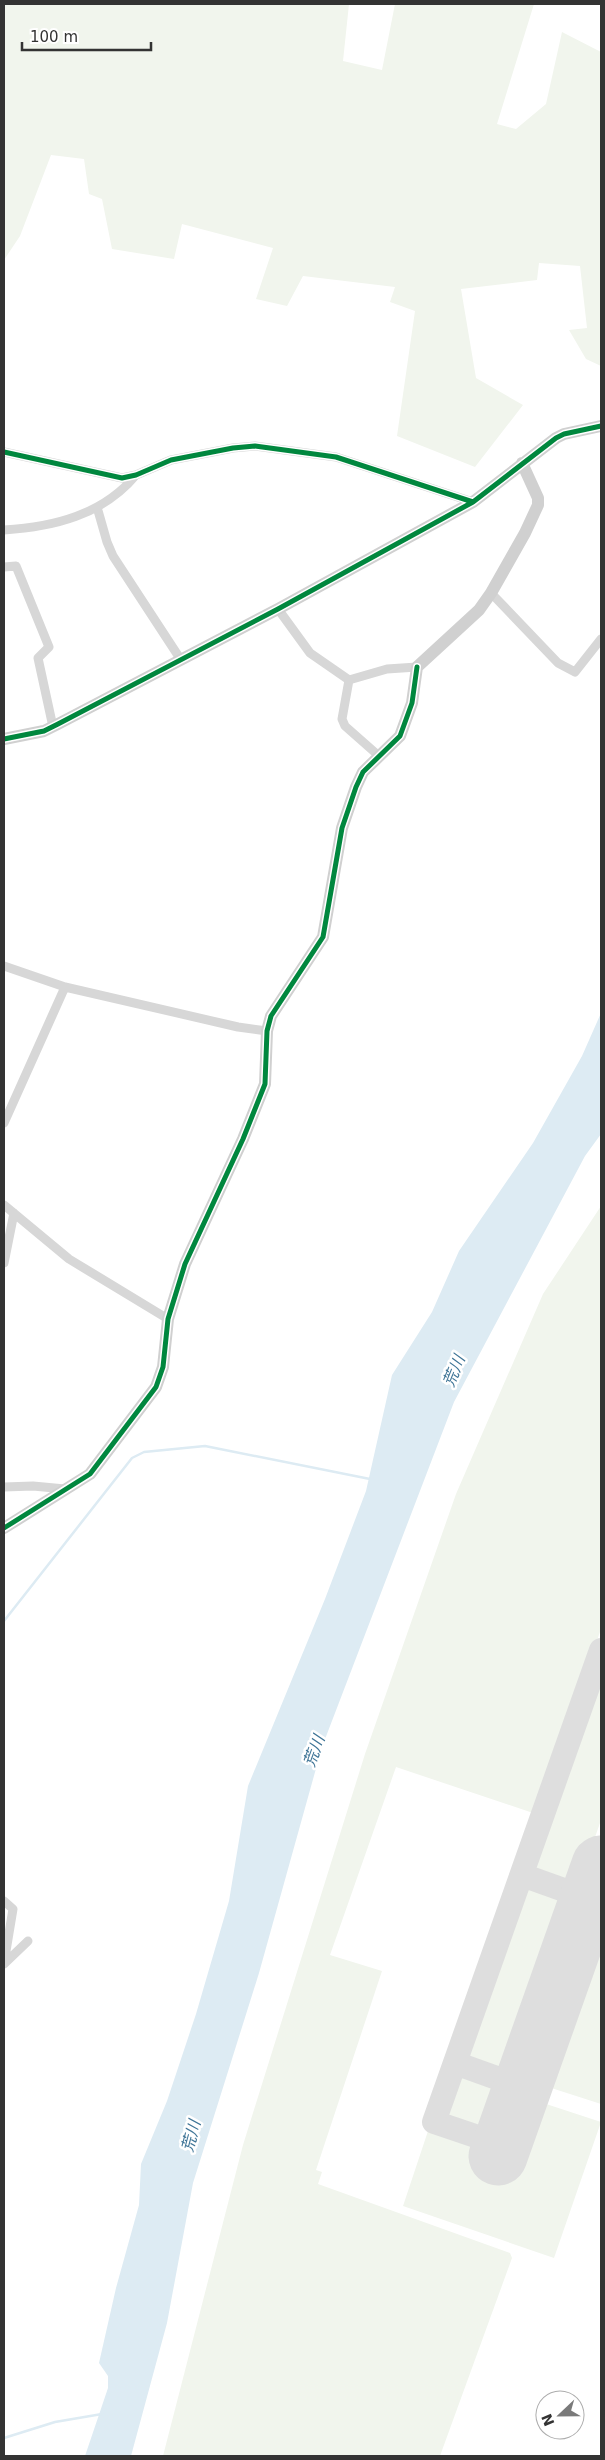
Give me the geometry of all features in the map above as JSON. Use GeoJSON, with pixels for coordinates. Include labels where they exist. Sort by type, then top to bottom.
{"type":"FeatureCollection","features":[{"type":"Feature","properties":{"kind":"street"},"geometry":{"type":"LineString","coordinates":[[4,739],[44,731],[53,727],[181,660],[473,502],[544,445],[564,434],[601,426]]}},
{"type":"Feature","properties":{"kind":"street"},"geometry":{"type":"LineString","coordinates":[[4,452],[122,478],[136,475],[171,460],[233,448],[255,446],[336,457],[473,502]]}},
{"type":"Feature","properties":{"kind":"street"},"geometry":{"type":"LineString","coordinates":[[4,1528],[90,1474],[156,1387],[163,1367],[168,1319],[185,1264],[243,1139],[265,1084],[266,1031],[271,1016],[281,998],[323,937],[342,828],[363,772],[400,736],[412,703],[417,667],[478,610],[491,593],[538,505],[538,498],[522,463]]}},
{"type":"Feature","properties":{"kind":"street"},"geometry":{"type":"LineString","coordinates":[[4,530],[36,528],[63,522],[97,507],[121,490],[136,475]]}},
{"type":"Feature","properties":{"kind":"street"},"geometry":{"type":"LineString","coordinates":[[97,507],[113,556],[181,660]]}},
{"type":"Feature","properties":{"kind":"street"},"geometry":{"type":"LineString","coordinates":[[4,567],[16,566],[49,647],[38,658],[53,727]]}},
{"type":"Feature","properties":{"kind":"street"},"geometry":{"type":"LineString","coordinates":[[491,593],[558,662],[575,672],[601,639]]}},
{"type":"Feature","properties":{"kind":"street"},"geometry":{"type":"LineString","coordinates":[[278,609],[310,654],[349,680],[387,669],[417,667]]}},
{"type":"Feature","properties":{"kind":"street"},"geometry":{"type":"LineString","coordinates":[[349,680],[342,719],[345,726],[379,756]]}},
{"type":"Feature","properties":{"kind":"street"},"geometry":{"type":"LineString","coordinates":[[4,966],[65,987],[238,1027],[266,1031]]}},
{"type":"Feature","properties":{"kind":"street"},"geometry":{"type":"LineString","coordinates":[[4,1123],[65,987]]}},
{"type":"Feature","properties":{"kind":"street"},"geometry":{"type":"LineString","coordinates":[[4,1205],[69,1260],[168,1319]]}},
{"type":"Feature","properties":{"kind":"street"},"geometry":{"type":"LineString","coordinates":[[4,1263],[14,1213]]}},
{"type":"Feature","properties":{"kind":"street"},"geometry":{"type":"LineString","coordinates":[[4,1487],[33,1486],[65,1490]]}},
{"type":"Feature","properties":{"kind":"street"},"geometry":{"type":"LineString","coordinates":[[4,1901],[13,1909],[4,1964]]}},
{"type":"Feature","properties":{"kind":"street"},"geometry":{"type":"LineString","coordinates":[[4,1964],[28,1941]]}},
{"type":"Feature","properties":{"kind":"shaded area"},"geometry":{"type":"Polygon","coordinates":[[[4,4],[349,4],[343,61],[382,70],[395,4],[534,4],[497,124],[516,129],[546,104],[562,32],[601,52],[601,366],[586,359],[569,330],[587,328],[580,266],[539,263],[537,280],[461,289],[476,378],[523,405],[475,467],[397,436],[415,311],[390,302],[395,287],[303,276],[287,306],[256,299],[273,248],[182,224],[174,259],[112,249],[102,199],[89,194],[84,159],[51,155],[20,236],[4,260],[4,4]]]}},
{"type":"Feature","properties":{"kind":"shaded area"},"geometry":{"type":"Polygon","coordinates":[[[601,1206],[601,1629],[536,1814],[396,1767],[330,1955],[382,1971],[316,2170],[322,2172],[318,2184],[510,2253],[512,2258],[440,2456],[163,2456],[243,2145],[365,1754],[456,1494],[543,1294],[601,1206]]]}},
{"type":"Feature","properties":{"kind":"shaded area"},"geometry":{"type":"Polygon","coordinates":[[[601,1674],[601,1820],[578,1886],[534,1870],[601,1674]]]}},
{"type":"Feature","properties":{"kind":"shaded area"},"geometry":{"type":"Polygon","coordinates":[[[528,1886],[570,1903],[508,2074],[465,2058],[528,1886]]]}},
{"type":"Feature","properties":{"kind":"shaded area"},"geometry":{"type":"Polygon","coordinates":[[[601,1915],[601,2104],[542,2085],[601,1915]]]}},
{"type":"Feature","properties":{"kind":"shaded area"},"geometry":{"type":"Polygon","coordinates":[[[457,2075],[502,2090],[489,2133],[444,2118],[457,2075]]]}},
{"type":"Feature","properties":{"kind":"shaded area"},"geometry":{"type":"Polygon","coordinates":[[[534,2100],[601,2122],[554,2258],[403,2206],[430,2125],[484,2145],[482,2155],[515,2165],[534,2100]]]}},
{"type":"Feature","properties":{"kind":"water","name":"荒川"},"geometry":{"type":"Polygon","coordinates":[[[601,1013],[601,1134],[585,1156],[454,1402],[322,1747],[259,1973],[193,2183],[167,2323],[131,2456],[85,2456],[108,2388],[108,2376],[99,2363],[116,2288],[139,2205],[141,2164],[167,2101],[196,2014],[229,1901],[248,1786],[325,1599],[366,1491],[392,1375],[432,1312],[459,1251],[533,1143],[582,1056],[601,1013]]]}},
{"type":"Feature","properties":{"kind":"waterway"},"geometry":{"type":"LineString","coordinates":[[4,1621],[132,1458],[144,1452],[205,1446],[370,1479]]}},
{"type":"Feature","properties":{"kind":"waterway"},"geometry":{"type":"LineString","coordinates":[[4,2438],[55,2422],[102,2414]]}},
{"type":"Feature","properties":{"kind":"taxiway"},"geometry":{"type":"LineString","coordinates":[[502,2145],[434,2122],[601,1650]]}},
{"type":"Feature","properties":{"kind":"taxiway"},"geometry":{"type":"LineString","coordinates":[[522,1875],[589,1899]]}},
{"type":"Feature","properties":{"kind":"taxiway"},"geometry":{"type":"LineString","coordinates":[[455,2063],[522,2087]]}},
{"type":"Feature","properties":{"kind":"runway"},"geometry":{"type":"LineString","coordinates":[[498,2156],[601,1865]]}},
{"type":"Feature","properties":{"kind":"cycle path"},"geometry":{"type":"LineString","coordinates":[[4,739],[44,731],[278,609],[473,502],[556,438],[564,434],[601,426]]}},
{"type":"Feature","properties":{"kind":"cycle path"},"geometry":{"type":"LineString","coordinates":[[4,452],[122,478],[136,475],[171,460],[233,448],[255,446],[336,457],[473,502]]}},
{"type":"Feature","properties":{"kind":"cycle path"},"geometry":{"type":"LineString","coordinates":[[4,1528],[90,1474],[156,1387],[163,1367],[168,1319],[185,1264],[243,1139],[265,1084],[267,1031],[271,1016],[323,937],[342,828],[356,787],[363,772],[400,736],[412,703],[417,667]]}}]}
